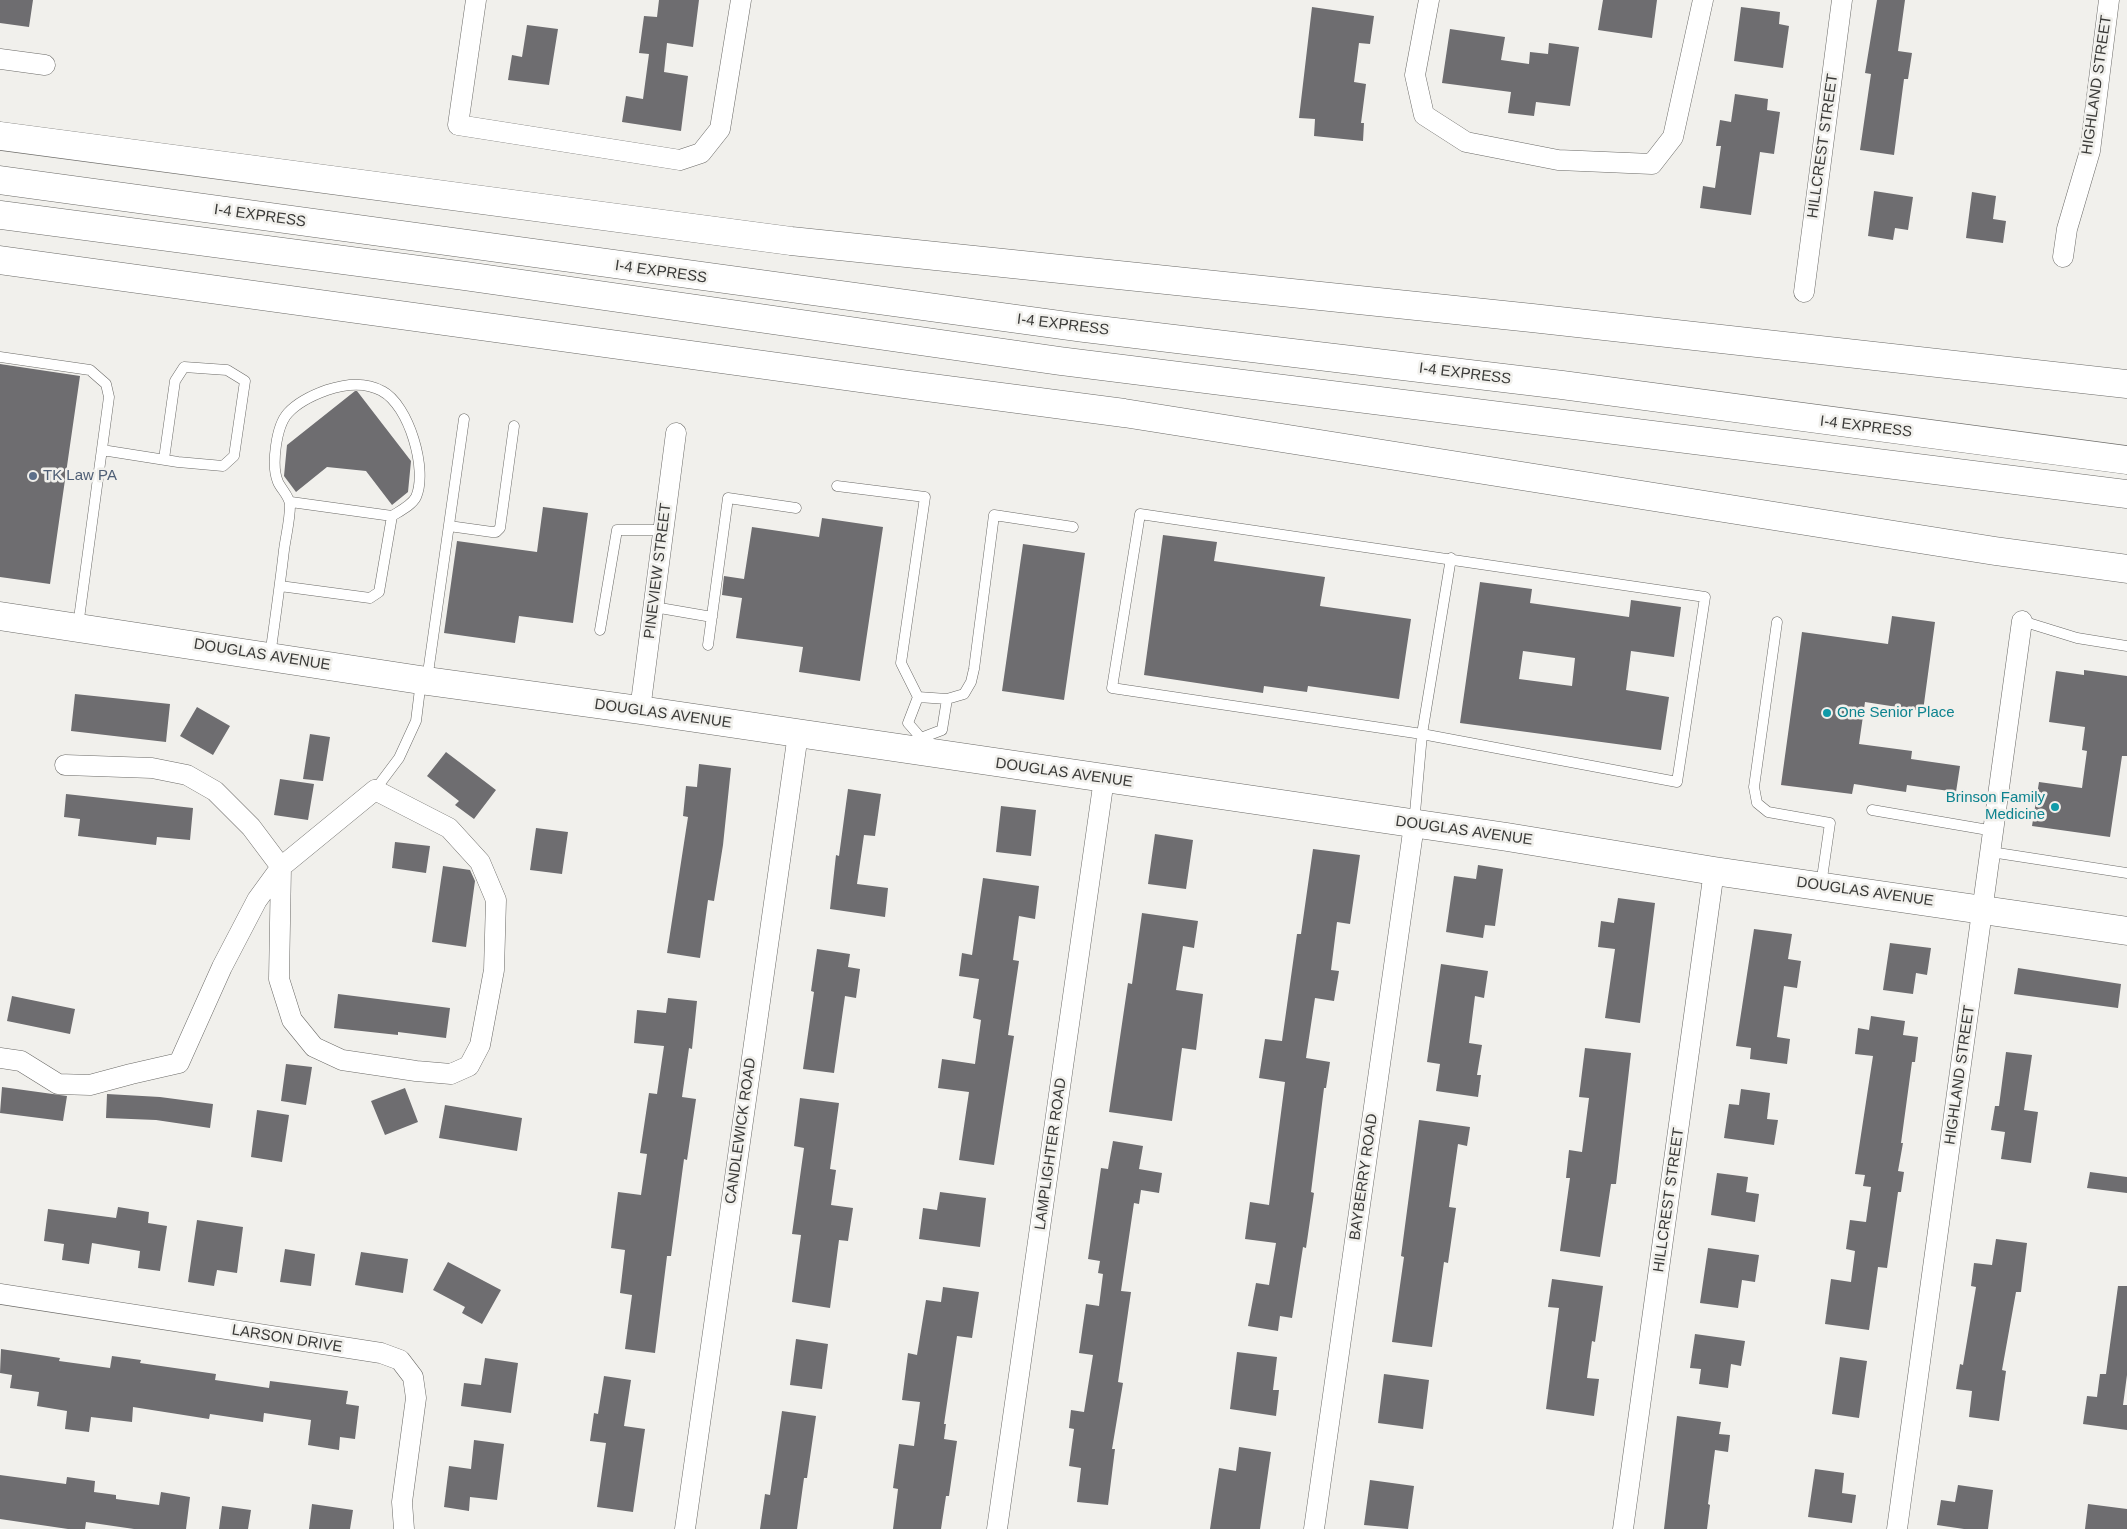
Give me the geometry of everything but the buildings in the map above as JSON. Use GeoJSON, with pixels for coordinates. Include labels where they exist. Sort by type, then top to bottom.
{"type":"FeatureCollection","features":[{"type":"Feature","properties":{"kind":"main road"},"geometry":{"type":"LineString","coordinates":[[0,136],[791,241],[1532,318],[2127,384]]}},
{"type":"Feature","properties":{"kind":"main road","name":"I-4 EXPRESS"},"geometry":{"type":"LineString","coordinates":[[0,180],[1024,320],[1317,357],[1562,385],[2127,460]]}},
{"type":"Feature","properties":{"kind":"main road"},"geometry":{"type":"LineString","coordinates":[[0,215],[465,276],[1060,362],[2127,494]]}},
{"type":"Feature","properties":{"kind":"main road"},"geometry":{"type":"LineString","coordinates":[[0,260],[1124,413],[1976,548],[2127,569]]}},
{"type":"Feature","properties":{"kind":"main road","name":"DOUGLAS AVENUE"},"geometry":{"type":"LineString","coordinates":[[0,616],[798,734],[920,745],[1104,779],[1507,837],[1714,871],[2127,931]]}},
{"type":"Feature","properties":{"kind":"street"},"geometry":{"type":"LineString","coordinates":[[476,0],[458,125],[680,160],[701,153],[720,129],[741,0]]}},
{"type":"Feature","properties":{"kind":"street"},"geometry":{"type":"LineString","coordinates":[[1429,0],[1415,75],[1424,115],[1466,142],[1558,160],[1652,164],[1673,136],[1703,0]]}},
{"type":"Feature","properties":{"kind":"street","name":"HILLCREST STREET"},"geometry":{"type":"LineString","coordinates":[[1804,292],[1842,0]]}},
{"type":"Feature","properties":{"kind":"street","name":"HIGHLAND STREET"},"geometry":{"type":"LineString","coordinates":[[2063,257],[2067,229],[2090,151],[2109,0]]}},
{"type":"Feature","properties":{"kind":"street"},"geometry":{"type":"LineString","coordinates":[[0,59],[46,65]]}},
{"type":"Feature","properties":{"kind":"street","name":"PINEVIEW STREET"},"geometry":{"type":"LineString","coordinates":[[640,710],[676,433]]}},
{"type":"Feature","properties":{"kind":"street","name":"HIGHLAND STREET"},"geometry":{"type":"LineString","coordinates":[[1898,1529],[2022,621]]}},
{"type":"Feature","properties":{"kind":"street","name":"CANDLEWICK ROAD"},"geometry":{"type":"LineString","coordinates":[[685,1529],[798,734]]}},
{"type":"Feature","properties":{"kind":"street"},"geometry":{"type":"LineString","coordinates":[[0,1058],[21,1061],[58,1084],[90,1086],[179,1063],[226,959],[257,900],[281,867],[375,790],[449,828],[480,862],[496,900],[494,970],[480,1045],[469,1066],[451,1074],[342,1060],[314,1047],[292,1020],[279,979],[281,867],[251,828],[215,791],[187,775],[152,768],[65,765]]}},
{"type":"Feature","properties":{"kind":"street","name":"LAMPLIGHTER ROAD"},"geometry":{"type":"LineString","coordinates":[[997,1529],[1104,779]]}},
{"type":"Feature","properties":{"kind":"street","name":"BAYBERRY ROAD"},"geometry":{"type":"LineString","coordinates":[[1314,1529],[1414,824]]}},
{"type":"Feature","properties":{"kind":"street","name":"HILLCREST STREET"},"geometry":{"type":"LineString","coordinates":[[1623,1529],[1714,871]]}},
{"type":"Feature","properties":{"kind":"street","name":"LARSON DRIVE"},"geometry":{"type":"LineString","coordinates":[[0,1294],[381,1353],[400,1360],[413,1378],[416,1398],[402,1502],[404,1529]]}},
{"type":"Feature","properties":{"kind":"lane"},"geometry":{"type":"LineString","coordinates":[[0,357],[90,370],[106,384],[109,397],[78,627]]}},
{"type":"Feature","properties":{"kind":"lane"},"geometry":{"type":"LineString","coordinates":[[102,450],[164,459],[223,466],[234,456],[245,381],[227,370],[184,366],[175,381],[164,459]]}},
{"type":"Feature","properties":{"kind":"lane"},"geometry":{"type":"LineString","coordinates":[[270,656],[291,502],[275,476],[277,434],[286,414],[306,399],[339,386],[354,384],[370,386],[384,391],[403,413],[412,435],[418,457],[419,478],[416,497],[406,508],[392,516],[291,502]]}},
{"type":"Feature","properties":{"kind":"lane"},"geometry":{"type":"LineString","coordinates":[[375,790],[399,758],[416,721],[449,526],[464,419]]}},
{"type":"Feature","properties":{"kind":"lane"},"geometry":{"type":"LineString","coordinates":[[449,526],[492,532],[496,532],[500,528],[514,426]]}},
{"type":"Feature","properties":{"kind":"lane"},"geometry":{"type":"LineString","coordinates":[[837,486],[925,497],[901,663],[918,697],[908,723],[920,745],[942,730],[947,699]]}},
{"type":"Feature","properties":{"kind":"lane"},"geometry":{"type":"LineString","coordinates":[[708,645],[728,498],[796,508]]}},
{"type":"Feature","properties":{"kind":"lane"},"geometry":{"type":"LineString","coordinates":[[1140,514],[1705,596],[1677,782],[1422,734],[1112,688],[1140,514]]}},
{"type":"Feature","properties":{"kind":"lane"},"geometry":{"type":"LineString","coordinates":[[918,697],[947,699],[964,694],[971,682],[994,515],[1073,527]]}},
{"type":"Feature","properties":{"kind":"lane"},"geometry":{"type":"LineString","coordinates":[[280,586],[370,598],[379,592],[381,586],[392,516]]}},
{"type":"Feature","properties":{"kind":"lane"},"geometry":{"type":"LineString","coordinates":[[600,630],[616,530],[664,530]]}},
{"type":"Feature","properties":{"kind":"lane"},"geometry":{"type":"LineString","coordinates":[[1414,824],[1422,734],[1451,558]]}},
{"type":"Feature","properties":{"kind":"lane"},"geometry":{"type":"LineString","coordinates":[[654,607],[712,617]]}},
{"type":"Feature","properties":{"kind":"lane"},"geometry":{"type":"LineString","coordinates":[[2022,621],[2077,638],[2127,646]]}},
{"type":"Feature","properties":{"kind":"lane"},"geometry":{"type":"LineString","coordinates":[[1777,622],[1754,788],[1757,802],[1768,812],[1830,823],[1820,886]]}},
{"type":"Feature","properties":{"kind":"lane"},"geometry":{"type":"LineString","coordinates":[[1872,810],[1994,831]]}},
{"type":"Feature","properties":{"kind":"lane"},"geometry":{"type":"LineString","coordinates":[[1991,852],[2127,873]]}},
{"type":"Feature","properties":{"kind":"place","name":"TK Law PA"},"geometry":{"type":"Point","coordinates":[33,476]}},
{"type":"Feature","properties":{"kind":"place","name":"One Senior Place"},"geometry":{"type":"Point","coordinates":[1827,713]}},
{"type":"Feature","properties":{"kind":"place","name":"Brinson Family Medicine"},"geometry":{"type":"Point","coordinates":[2055,807]}}]}
